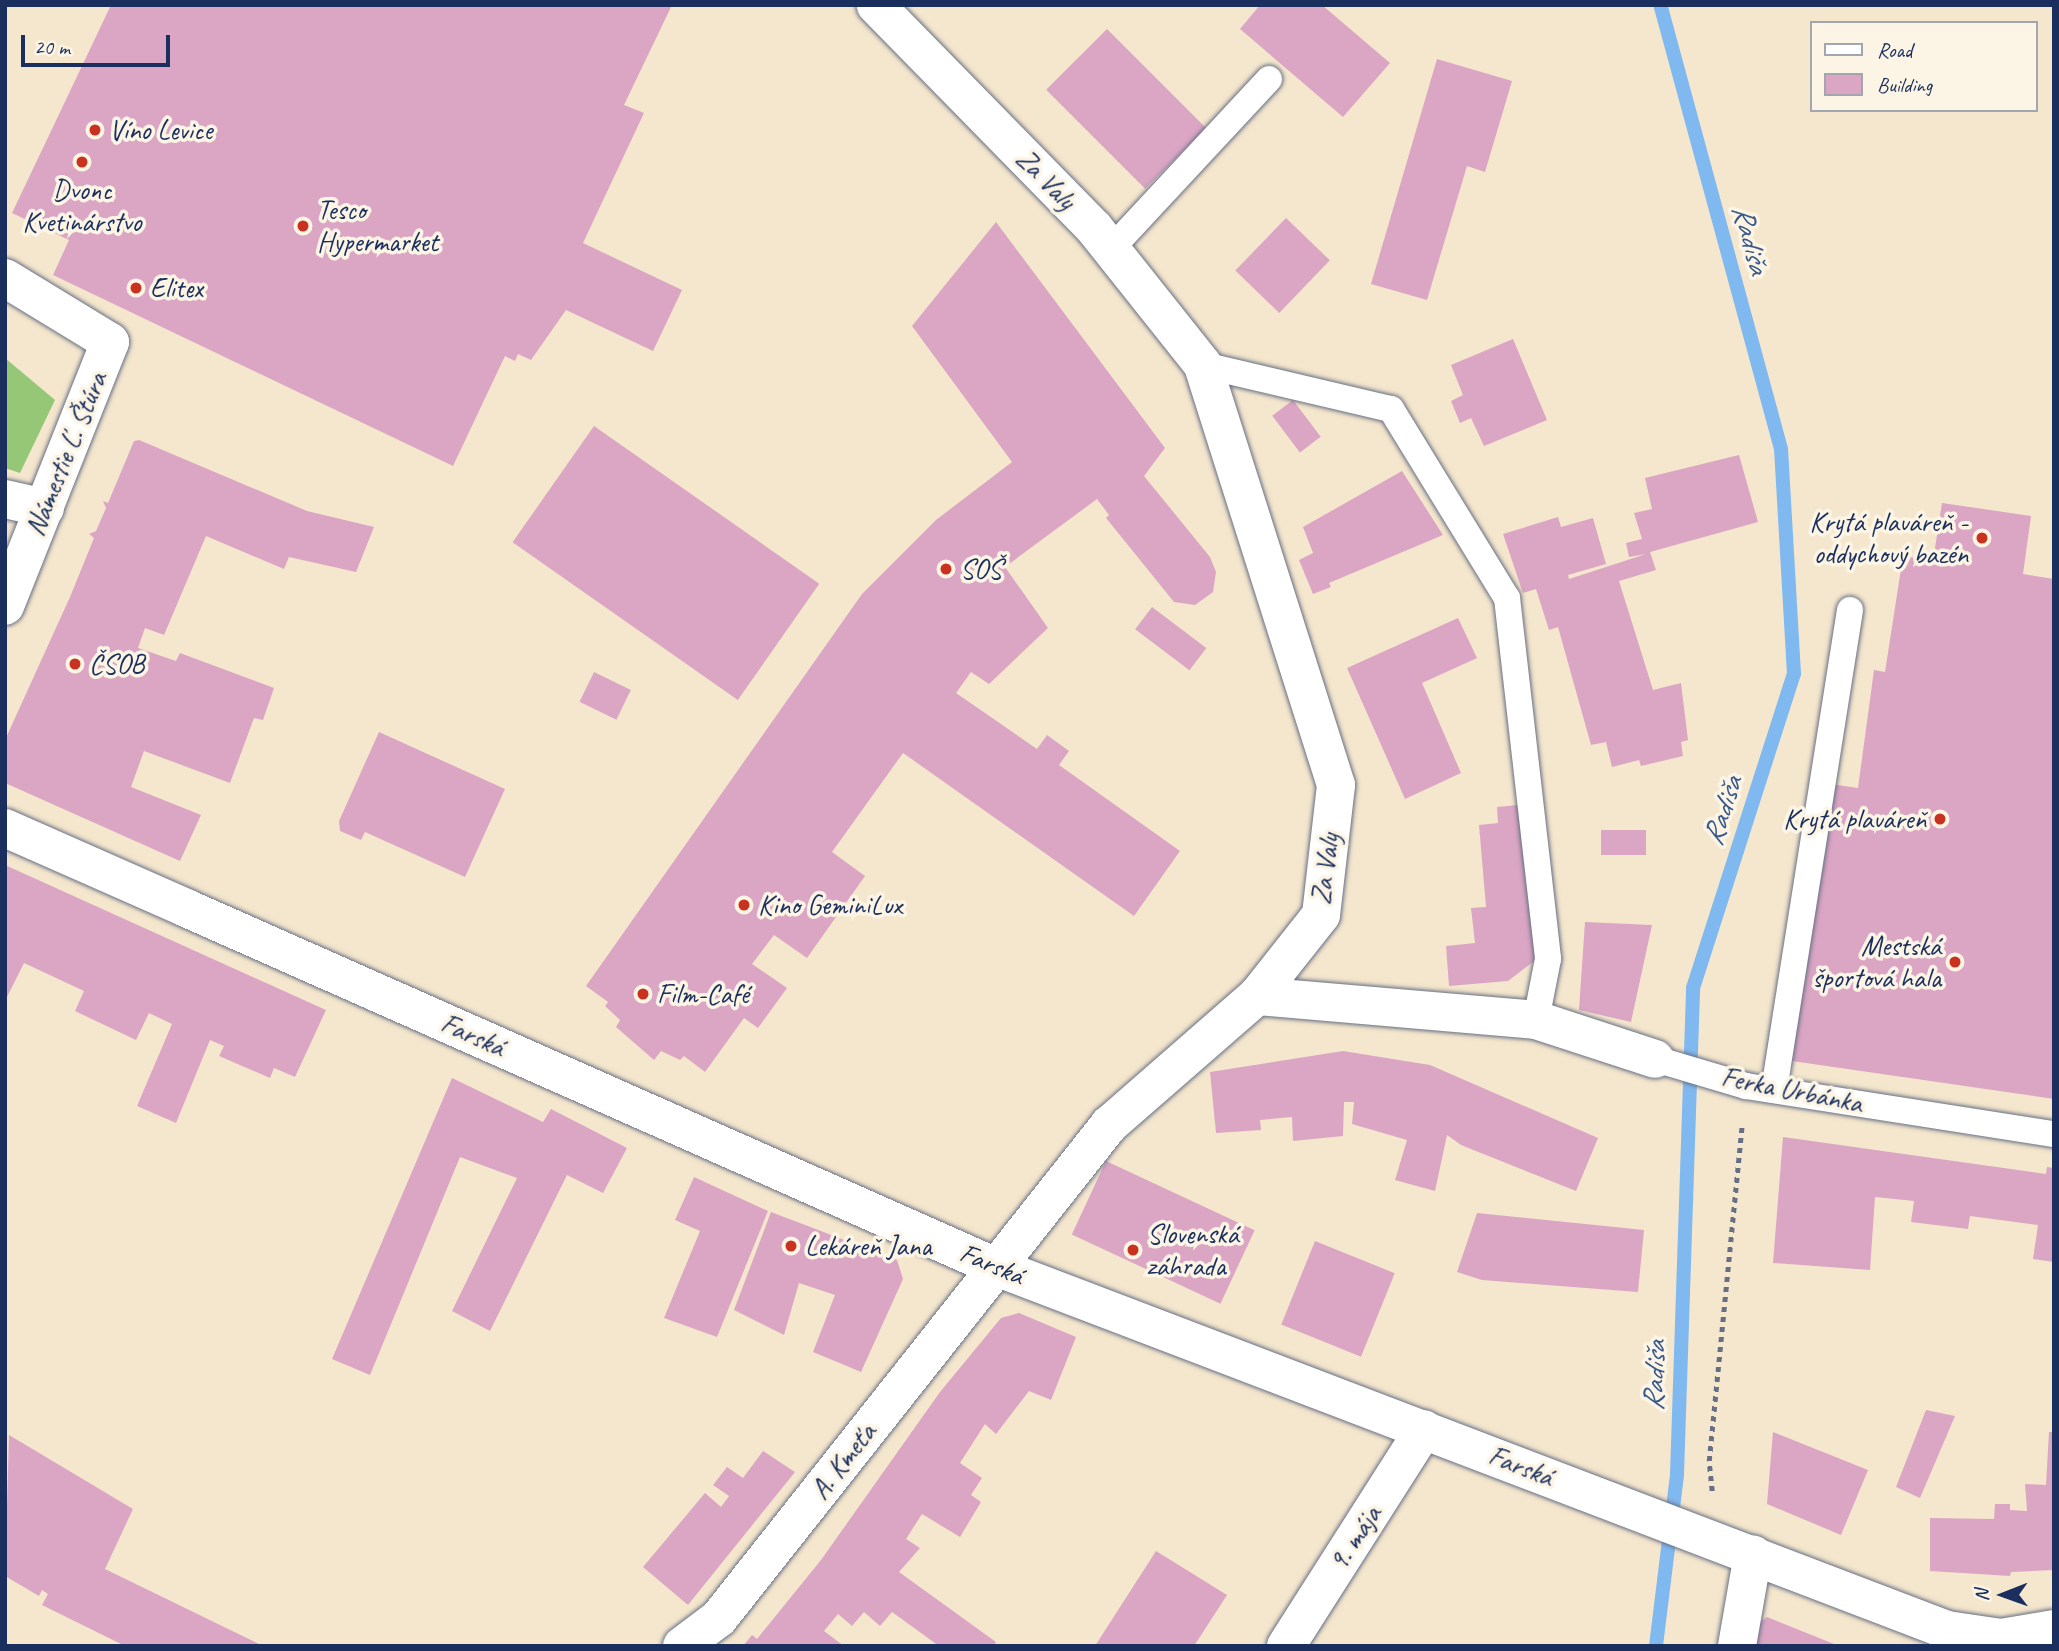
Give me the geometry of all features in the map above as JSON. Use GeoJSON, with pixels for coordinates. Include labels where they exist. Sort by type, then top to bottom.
{"type":"FeatureCollection","features":[{"type":"Feature","properties":{"kind":"street","name":"Za Valy"},"geometry":{"type":"LineString","coordinates":[[876,5],[1111,249],[1203,365],[1336,785],[1321,915],[1257,996],[1109,1125],[996,1267]]}},
{"type":"Feature","properties":{"kind":"street","name":"Námestie Ľ. Štúra"},"geometry":{"type":"LineString","coordinates":[[5,278],[110,342],[5,606]]}},
{"type":"Feature","properties":{"kind":"street"},"geometry":{"type":"LineString","coordinates":[[5,499],[45,508]]}},
{"type":"Feature","properties":{"kind":"street","name":"Farská"},"geometry":{"type":"LineString","coordinates":[[5,828],[996,1267],[1947,1630],[2009,1640],[2054,1629]]}},
{"type":"Feature","properties":{"kind":"street","name":"Ferka Urbánka"},"geometry":{"type":"LineString","coordinates":[[1257,996],[1536,1020],[1655,1059]]}},
{"type":"Feature","properties":{"kind":"street","name":"A. Kmeťa"},"geometry":{"type":"LineString","coordinates":[[682,1646],[719,1618],[996,1267]]}},
{"type":"Feature","properties":{"kind":"street","name":"9. mája"},"geometry":{"type":"LineString","coordinates":[[1286,1646],[1424,1429]]}},
{"type":"Feature","properties":{"kind":"street"},"geometry":{"type":"LineString","coordinates":[[1737,1646],[1753,1555]]}},
{"type":"Feature","properties":{"kind":"lane"},"geometry":{"type":"LineString","coordinates":[[1111,249],[1269,79]]}},
{"type":"Feature","properties":{"kind":"lane"},"geometry":{"type":"LineString","coordinates":[[1203,365],[1391,409],[1507,598],[1548,959],[1536,1020]]}},
{"type":"Feature","properties":{"kind":"lane"},"geometry":{"type":"LineString","coordinates":[[1773,1090],[1850,610]]}},
{"type":"Feature","properties":{"kind":"lane","name":"Ferka Urbánka"},"geometry":{"type":"LineString","coordinates":[[1655,1059],[1746,1086],[2054,1134]]}},
{"type":"Feature","properties":{"kind":"path"},"geometry":{"type":"LineString","coordinates":[[1716,1541],[1709,1461],[1746,1086]]}},
{"type":"Feature","properties":{"kind":"green space"},"geometry":{"type":"Polygon","coordinates":[[[5,358],[55,400],[20,473],[5,468],[5,358]]]}},
{"type":"Feature","properties":{"kind":"building","name":"Tesco Hypermarket"},"geometry":{"type":"Polygon","coordinates":[[[111,5],[672,5],[624,105],[644,113],[583,243],[682,290],[653,351],[566,310],[531,360],[518,354],[515,361],[505,356],[453,466],[53,275],[69,240],[12,213],[111,5]]]}},
{"type":"Feature","properties":{"kind":"building"},"geometry":{"type":"Polygon","coordinates":[[[1260,5],[1322,5],[1390,63],[1343,117],[1240,29],[1260,5]]]}},
{"type":"Feature","properties":{"kind":"building"},"geometry":{"type":"Polygon","coordinates":[[[1107,29],[1206,128],[1145,189],[1046,90],[1107,29]]]}},
{"type":"Feature","properties":{"kind":"building"},"geometry":{"type":"Polygon","coordinates":[[[1437,59],[1512,81],[1485,172],[1467,166],[1427,300],[1371,284],[1437,59]]]}},
{"type":"Feature","properties":{"kind":"building"},"geometry":{"type":"Polygon","coordinates":[[[1286,218],[1330,260],[1279,313],[1235,271],[1286,218]]]}},
{"type":"Feature","properties":{"kind":"building","name":"SOŠ"},"geometry":{"type":"Polygon","coordinates":[[[996,222],[1165,448],[1144,476],[1210,557],[1216,572],[1213,592],[1195,605],[1174,602],[1106,518],[1109,515],[1097,499],[1005,567],[1048,628],[989,684],[971,672],[956,693],[1037,749],[1047,735],[1069,751],[1059,765],[1180,851],[1134,916],[903,753],[832,852],[865,876],[807,958],[774,935],[752,964],[787,988],[758,1028],[744,1018],[705,1072],[684,1056],[680,1060],[661,1051],[654,1060],[616,1027],[620,1020],[605,1006],[608,1002],[586,986],[862,594],[936,520],[1012,462],[912,326],[996,222]]]}},
{"type":"Feature","properties":{"kind":"building"},"geometry":{"type":"Polygon","coordinates":[[[1513,339],[1547,420],[1484,446],[1471,418],[1460,423],[1451,401],[1463,395],[1451,365],[1513,339]]]}},
{"type":"Feature","properties":{"kind":"building"},"geometry":{"type":"Polygon","coordinates":[[[1293,400],[1321,437],[1300,452],[1272,416],[1293,400]]]}},
{"type":"Feature","properties":{"kind":"building"},"geometry":{"type":"Polygon","coordinates":[[[594,426],[819,584],[738,700],[513,542],[594,426]]]}},
{"type":"Feature","properties":{"kind":"building"},"geometry":{"type":"Polygon","coordinates":[[[139,440],[307,511],[374,527],[356,572],[289,557],[284,569],[206,536],[164,635],[145,628],[138,648],[176,661],[180,653],[274,688],[263,720],[254,718],[230,783],[144,751],[131,787],[201,815],[180,861],[5,783],[5,740],[70,597],[94,538],[89,534],[96,531],[106,508],[103,501],[108,503],[134,441],[139,440]]]}},
{"type":"Feature","properties":{"kind":"building"},"geometry":{"type":"Polygon","coordinates":[[[1739,455],[1758,522],[1650,552],[1656,570],[1619,581],[1653,690],[1681,683],[1688,740],[1681,742],[1683,756],[1641,766],[1639,760],[1612,767],[1606,742],[1591,745],[1558,627],[1549,630],[1536,589],[1523,593],[1503,534],[1558,517],[1561,527],[1593,518],[1606,564],[1568,575],[1569,579],[1646,554],[1629,557],[1626,543],[1642,539],[1634,513],[1652,509],[1645,478],[1739,455]]]}},
{"type":"Feature","properties":{"kind":"building"},"geometry":{"type":"Polygon","coordinates":[[[1402,471],[1443,535],[1329,583],[1331,587],[1313,594],[1299,560],[1313,553],[1303,527],[1402,471]]]}},
{"type":"Feature","properties":{"kind":"building"},"geometry":{"type":"Polygon","coordinates":[[[1942,503],[2031,516],[2023,574],[2054,579],[2054,1099],[1792,1061],[1831,784],[1858,788],[1874,670],[1885,672],[1903,556],[1933,561],[1942,503]]]}},
{"type":"Feature","properties":{"kind":"building"},"geometry":{"type":"Polygon","coordinates":[[[1152,607],[1206,648],[1189,670],[1135,629],[1152,607]]]}},
{"type":"Feature","properties":{"kind":"building"},"geometry":{"type":"Polygon","coordinates":[[[1458,618],[1477,658],[1422,683],[1461,773],[1405,799],[1347,668],[1458,618]]]}},
{"type":"Feature","properties":{"kind":"building"},"geometry":{"type":"Polygon","coordinates":[[[594,672],[631,690],[616,720],[580,702],[594,672]]]}},
{"type":"Feature","properties":{"kind":"building"},"geometry":{"type":"Polygon","coordinates":[[[379,732],[505,789],[465,877],[365,832],[361,840],[340,831],[339,821],[379,732]]]}},
{"type":"Feature","properties":{"kind":"building"},"geometry":{"type":"Polygon","coordinates":[[[1528,804],[1537,959],[1508,981],[1449,986],[1446,946],[1475,943],[1471,908],[1486,907],[1479,825],[1498,823],[1497,807],[1528,804]]]}},
{"type":"Feature","properties":{"kind":"building"},"geometry":{"type":"Polygon","coordinates":[[[1601,830],[1646,830],[1646,855],[1601,855],[1601,830]]]}},
{"type":"Feature","properties":{"kind":"building"},"geometry":{"type":"Polygon","coordinates":[[[5,865],[326,1010],[295,1077],[274,1068],[270,1078],[219,1056],[224,1046],[210,1040],[176,1123],[137,1106],[172,1024],[149,1013],[136,1040],[75,1011],[84,991],[24,963],[5,1001],[5,865]]]}},
{"type":"Feature","properties":{"kind":"building"},"geometry":{"type":"Polygon","coordinates":[[[1585,922],[1652,925],[1631,1022],[1579,1010],[1585,922]]]}},
{"type":"Feature","properties":{"kind":"building"},"geometry":{"type":"Polygon","coordinates":[[[1343,1051],[1430,1065],[1598,1138],[1576,1191],[1461,1145],[1447,1135],[1435,1191],[1395,1180],[1407,1140],[1352,1124],[1354,1102],[1344,1102],[1343,1136],[1293,1141],[1292,1117],[1260,1120],[1261,1130],[1216,1133],[1210,1072],[1343,1051]]]}},
{"type":"Feature","properties":{"kind":"building"},"geometry":{"type":"Polygon","coordinates":[[[452,1078],[543,1122],[551,1109],[627,1148],[603,1193],[567,1175],[490,1331],[452,1311],[517,1178],[460,1157],[370,1375],[332,1359],[452,1078]]]}},
{"type":"Feature","properties":{"kind":"building"},"geometry":{"type":"Polygon","coordinates":[[[1783,1137],[2046,1174],[2047,1167],[2054,1168],[2054,1262],[2033,1259],[2038,1225],[1970,1216],[1968,1229],[1911,1222],[1914,1201],[1875,1197],[1870,1270],[1773,1263],[1783,1137]]]}},
{"type":"Feature","properties":{"kind":"building"},"geometry":{"type":"Polygon","coordinates":[[[1106,1161],[1255,1230],[1220,1304],[1072,1234],[1106,1161]]]}},
{"type":"Feature","properties":{"kind":"building"},"geometry":{"type":"Polygon","coordinates":[[[694,1177],[768,1211],[717,1337],[664,1318],[700,1231],[675,1220],[694,1177]]]}},
{"type":"Feature","properties":{"kind":"building"},"geometry":{"type":"Polygon","coordinates":[[[771,1212],[897,1260],[903,1279],[861,1372],[813,1352],[835,1295],[799,1283],[784,1335],[734,1310],[771,1212]]]}},
{"type":"Feature","properties":{"kind":"building"},"geometry":{"type":"Polygon","coordinates":[[[1477,1213],[1644,1230],[1638,1292],[1482,1280],[1457,1272],[1477,1213]]]}},
{"type":"Feature","properties":{"kind":"building"},"geometry":{"type":"Polygon","coordinates":[[[1315,1241],[1395,1273],[1361,1357],[1281,1324],[1315,1241]]]}},
{"type":"Feature","properties":{"kind":"building"},"geometry":{"type":"Polygon","coordinates":[[[1019,1313],[1076,1337],[1051,1400],[1029,1391],[996,1434],[985,1424],[960,1463],[982,1478],[971,1495],[981,1502],[960,1537],[922,1514],[906,1539],[920,1548],[899,1572],[996,1642],[993,1646],[939,1646],[892,1612],[880,1626],[864,1612],[852,1626],[838,1614],[824,1631],[844,1646],[743,1646],[752,1635],[757,1639],[821,1560],[940,1392],[1001,1318],[1019,1313]]]}},
{"type":"Feature","properties":{"kind":"building"},"geometry":{"type":"Polygon","coordinates":[[[1926,1410],[1955,1416],[1920,1498],[1896,1487],[1926,1410]]]}},
{"type":"Feature","properties":{"kind":"building"},"geometry":{"type":"Polygon","coordinates":[[[1773,1432],[1868,1470],[1841,1535],[1767,1504],[1773,1432]]]}},
{"type":"Feature","properties":{"kind":"building"},"geometry":{"type":"Polygon","coordinates":[[[2049,1432],[2054,1432],[2054,1570],[2011,1572],[2010,1576],[1930,1571],[1930,1518],[1994,1519],[1995,1504],[2010,1504],[2010,1510],[2027,1511],[2025,1484],[2046,1485],[2049,1432]]]}},
{"type":"Feature","properties":{"kind":"building"},"geometry":{"type":"Polygon","coordinates":[[[9,1435],[133,1509],[105,1569],[263,1646],[125,1646],[42,1605],[48,1594],[42,1590],[39,1596],[5,1576],[9,1435]]]}},
{"type":"Feature","properties":{"kind":"building"},"geometry":{"type":"Polygon","coordinates":[[[763,1451],[795,1472],[688,1605],[643,1567],[705,1493],[721,1507],[729,1496],[713,1485],[727,1467],[743,1478],[763,1451]]]}},
{"type":"Feature","properties":{"kind":"building"},"geometry":{"type":"Polygon","coordinates":[[[1156,1551],[1227,1595],[1194,1646],[1095,1646],[1156,1551]]]}},
{"type":"Feature","properties":{"kind":"building"},"geometry":{"type":"Polygon","coordinates":[[[1767,1617],[1839,1646],[1752,1646],[1754,1626],[1767,1617]]]}},
{"type":"Feature","properties":{"kind":"waterway","name":"Radiša"},"geometry":{"type":"LineString","coordinates":[[1656,1646],[1677,1474],[1693,988],[1794,674],[1781,449],[1660,5]]}},
{"type":"Feature","properties":{"kind":"place","name":"Víno Levice"},"geometry":{"type":"Point","coordinates":[95,130]}},
{"type":"Feature","properties":{"kind":"place","name":"Dvonc Kvetinárstvo"},"geometry":{"type":"Point","coordinates":[82,162]}},
{"type":"Feature","properties":{"kind":"place","name":"Tesco Hypermarket"},"geometry":{"type":"Point","coordinates":[303,226]}},
{"type":"Feature","properties":{"kind":"place","name":"Elitex"},"geometry":{"type":"Point","coordinates":[136,288]}},
{"type":"Feature","properties":{"kind":"place","name":"Krytá plaváreň - oddychový bazén"},"geometry":{"type":"Point","coordinates":[1982,538]}},
{"type":"Feature","properties":{"kind":"place","name":"SOŠ"},"geometry":{"type":"Point","coordinates":[946,569]}},
{"type":"Feature","properties":{"kind":"place","name":"ČSOB"},"geometry":{"type":"Point","coordinates":[75,664]}},
{"type":"Feature","properties":{"kind":"place","name":"Krytá plaváreň"},"geometry":{"type":"Point","coordinates":[1940,819]}},
{"type":"Feature","properties":{"kind":"place","name":"Kino GeminiLux"},"geometry":{"type":"Point","coordinates":[744,905]}},
{"type":"Feature","properties":{"kind":"place","name":"Mestská športová hala"},"geometry":{"type":"Point","coordinates":[1955,962]}},
{"type":"Feature","properties":{"kind":"place","name":"Film-Café"},"geometry":{"type":"Point","coordinates":[643,994]}},
{"type":"Feature","properties":{"kind":"place","name":"Lekáreň Jana"},"geometry":{"type":"Point","coordinates":[791,1246]}},
{"type":"Feature","properties":{"kind":"place","name":"Slovenská záhrada"},"geometry":{"type":"Point","coordinates":[1133,1250]}}]}
